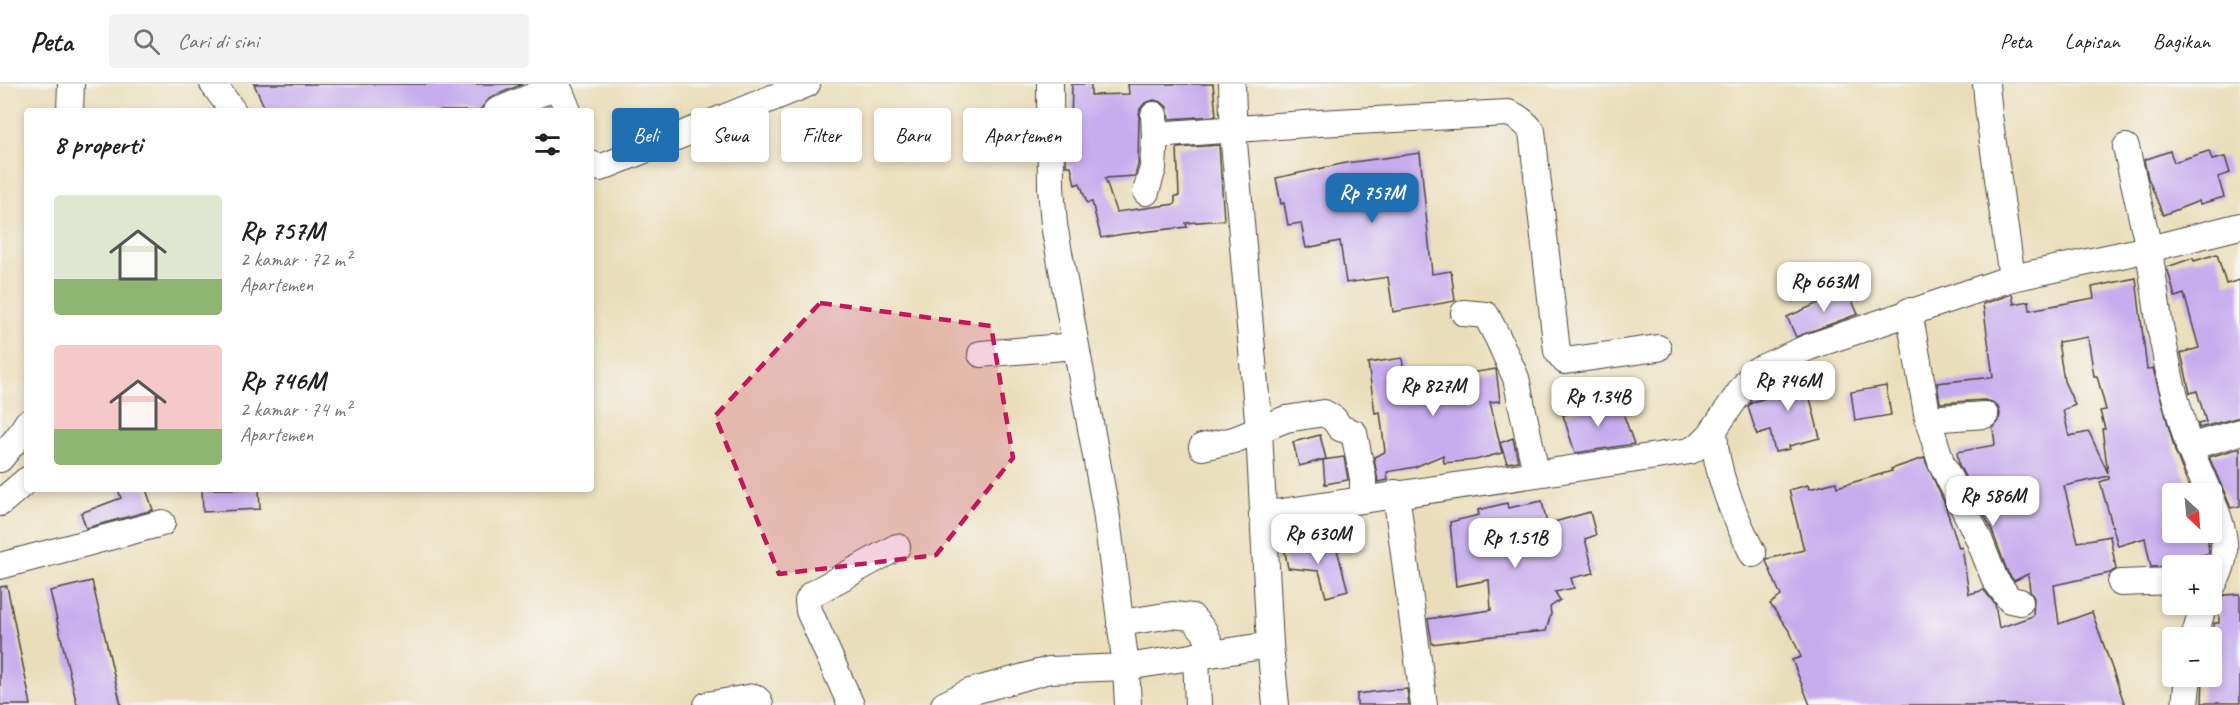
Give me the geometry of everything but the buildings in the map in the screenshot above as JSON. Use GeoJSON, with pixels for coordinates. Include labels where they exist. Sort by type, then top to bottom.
{"type":"FeatureCollection","features":[{"type":"Feature","properties":{"kind":"street"},"geometry":{"type":"LineString","coordinates":[[70,108],[71,84]]}},
{"type":"Feature","properties":{"kind":"street"},"geometry":{"type":"LineString","coordinates":[[213,84],[231,108]]}},
{"type":"Feature","properties":{"kind":"street"},"geometry":{"type":"LineString","coordinates":[[594,165],[600,168],[807,84]]}},
{"type":"Feature","properties":{"kind":"street"},"geometry":{"type":"LineString","coordinates":[[1050,84],[1051,187],[1054,225],[1106,511],[1126,667],[1128,705]]}},
{"type":"Feature","properties":{"kind":"street"},"geometry":{"type":"LineString","coordinates":[[1232,84],[1233,129],[1259,430],[1270,645],[1276,705]]}},
{"type":"Feature","properties":{"kind":"street"},"geometry":{"type":"LineString","coordinates":[[1986,84],[2012,278]]}},
{"type":"Feature","properties":{"kind":"street"},"geometry":{"type":"LineString","coordinates":[[504,108],[558,85],[567,108]]}},
{"type":"Feature","properties":{"kind":"street"},"geometry":{"type":"LineString","coordinates":[[1146,192],[1153,168],[1155,125],[1233,129],[1508,113],[1526,122],[1532,131],[1557,351],[1560,357],[1565,361],[1658,348]]}},
{"type":"Feature","properties":{"kind":"street"},"geometry":{"type":"LineString","coordinates":[[2126,147],[2149,249],[2167,362],[2189,447],[2204,483]]}},
{"type":"Feature","properties":{"kind":"street"},"geometry":{"type":"LineString","coordinates":[[1262,514],[1690,451],[1700,445],[1714,430],[1757,370],[1809,347],[1909,311],[2012,278],[2149,249],[2240,226]]}},
{"type":"Feature","properties":{"kind":"street"},"geometry":{"type":"LineString","coordinates":[[1909,311],[1928,419],[1941,462],[1978,537],[1995,580],[2010,600],[2020,602]]}},
{"type":"Feature","properties":{"kind":"street"},"geometry":{"type":"LineString","coordinates":[[1464,313],[1485,315],[1516,378],[1536,473]]}},
{"type":"Feature","properties":{"kind":"street"},"geometry":{"type":"LineString","coordinates":[[981,354],[1075,346]]}},
{"type":"Feature","properties":{"kind":"street"},"geometry":{"type":"LineString","coordinates":[[1202,447],[1234,440],[1286,419],[1324,413],[1334,419],[1340,428],[1353,433],[1363,478],[1363,499]]}},
{"type":"Feature","properties":{"kind":"street"},"geometry":{"type":"LineString","coordinates":[[1928,419],[1984,415]]}},
{"type":"Feature","properties":{"kind":"street"},"geometry":{"type":"LineString","coordinates":[[1714,430],[1714,443],[1730,505],[1753,554]]}},
{"type":"Feature","properties":{"kind":"street"},"geometry":{"type":"LineString","coordinates":[[0,459],[24,432]]}},
{"type":"Feature","properties":{"kind":"street"},"geometry":{"type":"LineString","coordinates":[[2189,447],[2240,432]]}},
{"type":"Feature","properties":{"kind":"street"},"geometry":{"type":"LineString","coordinates":[[0,503],[24,483]]}},
{"type":"Feature","properties":{"kind":"street"},"geometry":{"type":"LineString","coordinates":[[1396,493],[1424,705]]}},
{"type":"Feature","properties":{"kind":"street"},"geometry":{"type":"LineString","coordinates":[[0,567],[162,523]]}},
{"type":"Feature","properties":{"kind":"street"},"geometry":{"type":"LineString","coordinates":[[2222,527],[2226,544],[2222,564]]}},
{"type":"Feature","properties":{"kind":"street"},"geometry":{"type":"LineString","coordinates":[[851,705],[809,611],[808,601],[812,594],[897,547]]}},
{"type":"Feature","properties":{"kind":"street"},"geometry":{"type":"LineString","coordinates":[[2121,583],[2162,581]]}},
{"type":"Feature","properties":{"kind":"street"},"geometry":{"type":"LineString","coordinates":[[1120,623],[1172,615],[1192,617],[1204,632],[1205,655],[1198,705]]}},
{"type":"Feature","properties":{"kind":"street"},"geometry":{"type":"LineString","coordinates":[[944,705],[970,692],[1049,670],[1126,667],[1270,645]]}},
{"type":"Feature","properties":{"kind":"street"},"geometry":{"type":"LineString","coordinates":[[2186,705],[2187,687]]}},
{"type":"Feature","properties":{"kind":"street"},"geometry":{"type":"LineString","coordinates":[[707,705],[745,697],[754,697],[760,705]]}},
{"type":"Feature","properties":{"kind":"highlighted area"},"geometry":{"type":"Polygon","coordinates":[[[820,303],[991,326],[1013,458],[936,555],[779,574],[715,416],[820,303]]]}}]}
